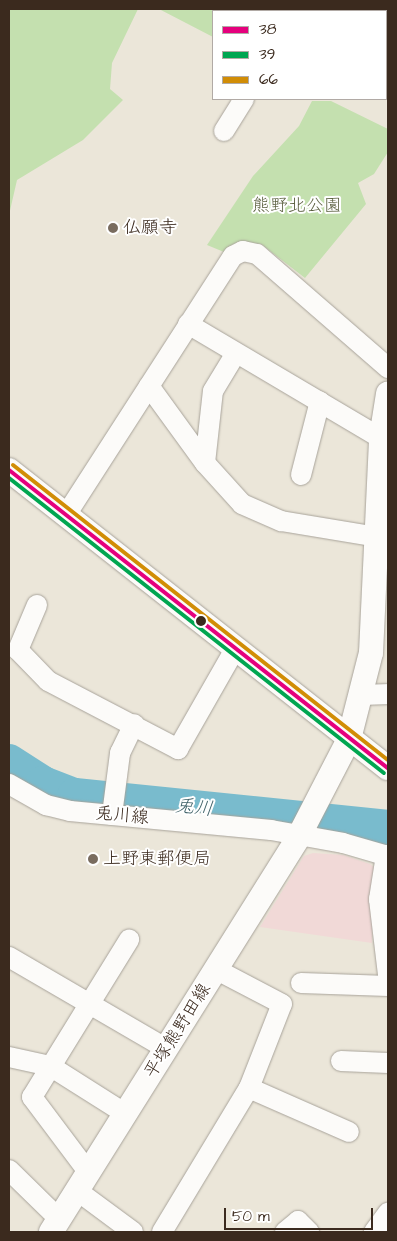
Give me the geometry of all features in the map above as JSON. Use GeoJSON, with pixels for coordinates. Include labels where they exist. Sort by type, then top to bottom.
{"type":"FeatureCollection","features":[{"type":"Feature","properties":{"kind":"street"},"geometry":{"type":"LineString","coordinates":[[224,130],[243,100]]}},
{"type":"Feature","properties":{"kind":"street"},"geometry":{"type":"LineString","coordinates":[[66,515],[233,256],[243,251],[257,254],[388,368]]}},
{"type":"Feature","properties":{"kind":"street"},"geometry":{"type":"LineString","coordinates":[[188,324],[381,438]]}},
{"type":"Feature","properties":{"kind":"street"},"geometry":{"type":"LineString","coordinates":[[205,463],[213,390],[236,353]]}},
{"type":"Feature","properties":{"kind":"street"},"geometry":{"type":"LineString","coordinates":[[149,386],[205,463],[242,504],[281,521],[378,537]]}},
{"type":"Feature","properties":{"kind":"street","name":"平塚熊野田線"},"geometry":{"type":"LineString","coordinates":[[54,1229],[217,970],[305,825],[349,739],[363,695],[371,653],[384,475],[381,438],[388,398]]}},
{"type":"Feature","properties":{"kind":"street"},"geometry":{"type":"LineString","coordinates":[[301,476],[320,401]]}},
{"type":"Feature","properties":{"kind":"street"},"geometry":{"type":"LineString","coordinates":[[9,470],[388,768]]}},
{"type":"Feature","properties":{"kind":"street"},"geometry":{"type":"LineString","coordinates":[[38,605],[18,650],[48,681],[134,724],[178,749],[235,649]]}},
{"type":"Feature","properties":{"kind":"street"},"geometry":{"type":"LineString","coordinates":[[363,695],[388,694]]}},
{"type":"Feature","properties":{"kind":"street"},"geometry":{"type":"LineString","coordinates":[[114,804],[120,753],[134,724]]}},
{"type":"Feature","properties":{"kind":"street","name":"兎川線"},"geometry":{"type":"LineString","coordinates":[[9,784],[46,805],[114,804],[270,830],[305,825],[387,855]]}},
{"type":"Feature","properties":{"kind":"street"},"geometry":{"type":"LineString","coordinates":[[387,855],[379,899],[388,975]]}},
{"type":"Feature","properties":{"kind":"street"},"geometry":{"type":"LineString","coordinates":[[128,940],[88,1002],[32,1097],[84,1182],[134,1232]]}},
{"type":"Feature","properties":{"kind":"street"},"geometry":{"type":"LineString","coordinates":[[9,957],[167,1049]]}},
{"type":"Feature","properties":{"kind":"street"},"geometry":{"type":"LineString","coordinates":[[162,1232],[249,1088],[282,1004],[217,970]]}},
{"type":"Feature","properties":{"kind":"street"},"geometry":{"type":"LineString","coordinates":[[300,983],[388,986]]}},
{"type":"Feature","properties":{"kind":"street"},"geometry":{"type":"LineString","coordinates":[[9,1057],[50,1066],[126,1114]]}},
{"type":"Feature","properties":{"kind":"street"},"geometry":{"type":"LineString","coordinates":[[341,1062],[388,1063]]}},
{"type":"Feature","properties":{"kind":"street"},"geometry":{"type":"LineString","coordinates":[[249,1088],[349,1132]]}},
{"type":"Feature","properties":{"kind":"street"},"geometry":{"type":"LineString","coordinates":[[9,1170],[54,1229]]}},
{"type":"Feature","properties":{"kind":"street"},"geometry":{"type":"LineString","coordinates":[[374,1232],[388,1213]]}},
{"type":"Feature","properties":{"kind":"street"},"geometry":{"type":"LineString","coordinates":[[285,1232],[298,1221],[309,1232]]}},
{"type":"Feature","properties":{"kind":"shaded area"},"geometry":{"type":"Polygon","coordinates":[[[313,853],[343,855],[370,864],[376,869],[372,943],[260,927],[304,856],[313,853]]]}},
{"type":"Feature","properties":{"kind":"green space"},"geometry":{"type":"Polygon","coordinates":[[[9,9],[138,9],[112,63],[110,89],[123,100],[83,140],[17,180],[9,215],[9,9]]]}},
{"type":"Feature","properties":{"kind":"green space"},"geometry":{"type":"Polygon","coordinates":[[[159,9],[292,9],[212,10],[212,36],[159,9]]]}},
{"type":"Feature","properties":{"kind":"green space","name":"熊野北公園"},"geometry":{"type":"Polygon","coordinates":[[[312,101],[331,101],[388,129],[388,152],[374,174],[358,183],[366,204],[305,278],[261,244],[238,242],[224,252],[207,245],[253,176],[299,126],[312,101]]]}},
{"type":"Feature","properties":{"kind":"waterway","name":"兎川"},"geometry":{"type":"LineString","coordinates":[[9,762],[43,784],[75,796],[388,828]]}},
{"type":"Feature","properties":{"kind":"transit line","name":"66"},"geometry":{"type":"LineString","coordinates":[[13,465],[388,760]]}},
{"type":"Feature","properties":{"kind":"transit line","name":"38"},"geometry":{"type":"LineString","coordinates":[[9,470],[388,768]]}},
{"type":"Feature","properties":{"kind":"transit line","name":"39"},"geometry":{"type":"LineString","coordinates":[[9,478],[384,773]]}},
{"type":"Feature","properties":{"kind":"place","name":"仏願寺"},"geometry":{"type":"Point","coordinates":[113,228]}},
{"type":"Feature","properties":{"kind":"place","name":"上野東郵便局"},"geometry":{"type":"Point","coordinates":[93,859]}}]}
